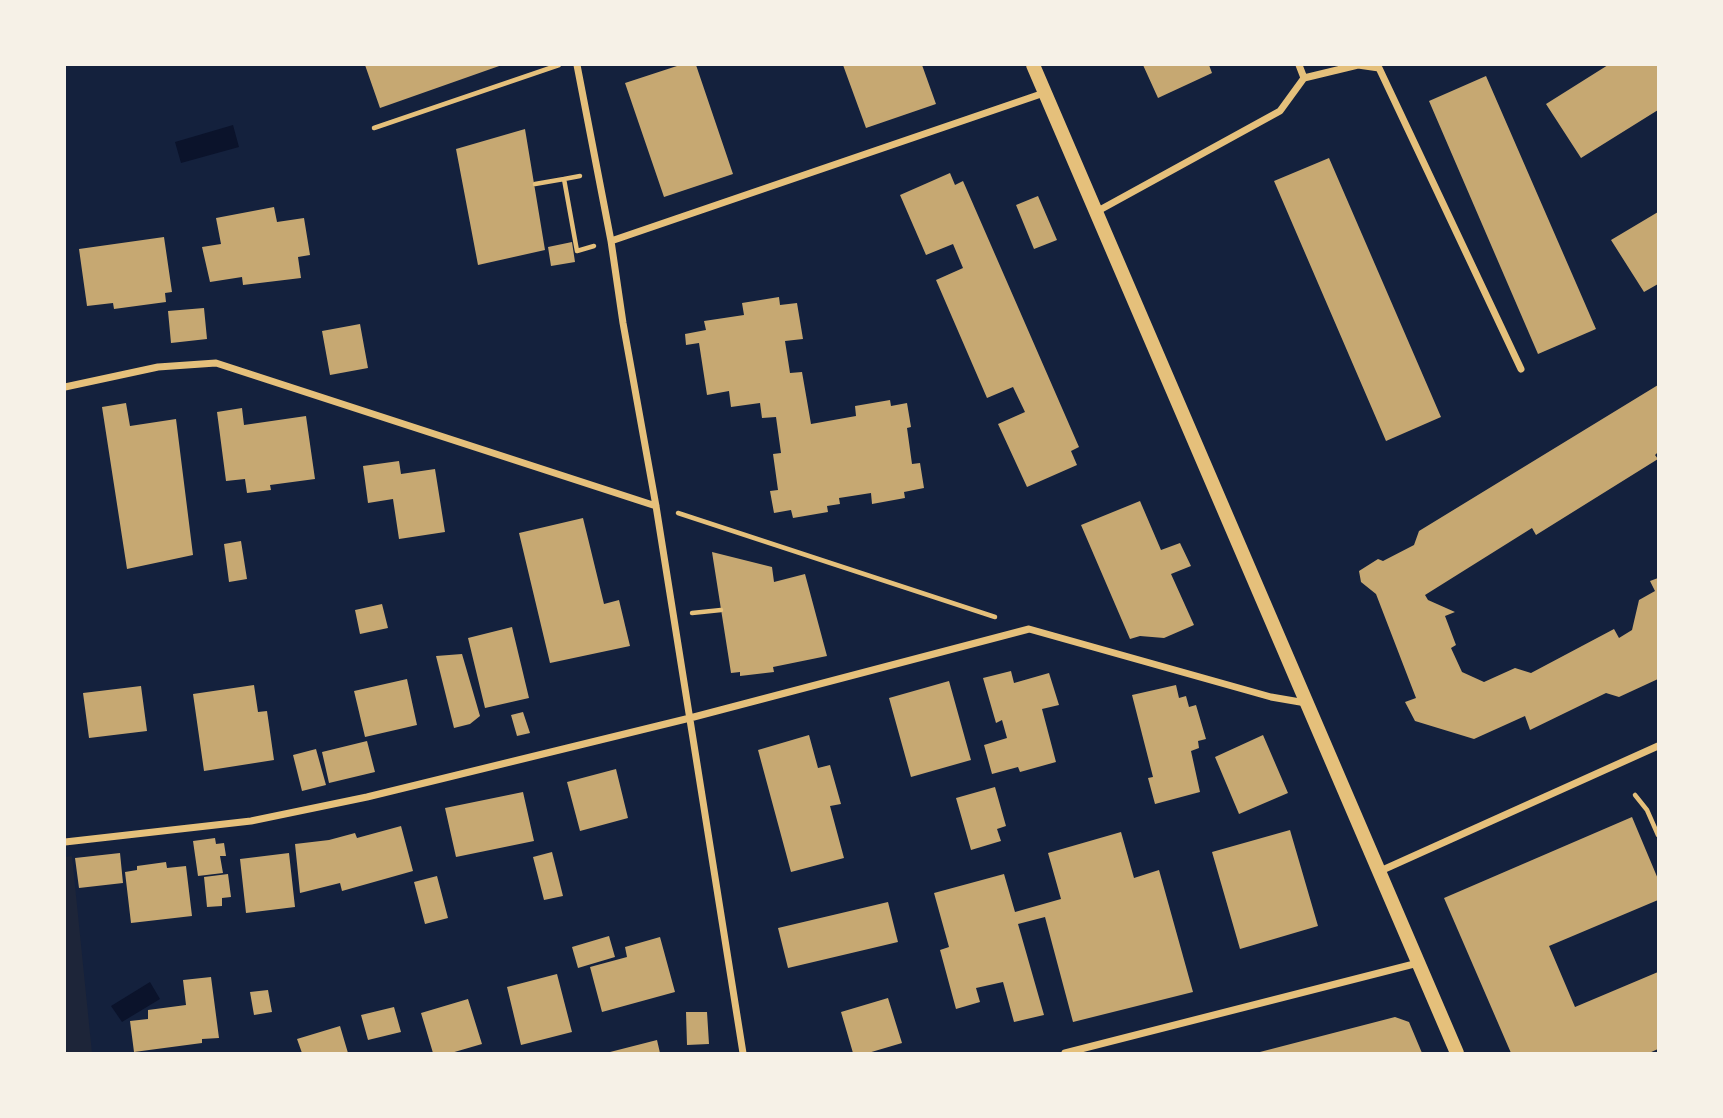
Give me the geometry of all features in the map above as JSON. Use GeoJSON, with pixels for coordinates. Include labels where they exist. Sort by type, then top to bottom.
{"type":"FeatureCollection","features":[{"type":"Feature","properties":{"kind":"main road"},"geometry":{"type":"LineString","coordinates":[[1033,65],[1457,1053]]}},
{"type":"Feature","properties":{"kind":"street"},"geometry":{"type":"LineString","coordinates":[[578,65],[656,506],[743,1053]]}},
{"type":"Feature","properties":{"kind":"street"},"geometry":{"type":"LineString","coordinates":[[1298,65],[1304,78]]}},
{"type":"Feature","properties":{"kind":"street"},"geometry":{"type":"LineString","coordinates":[[1096,213],[1280,111],[1304,78],[1358,65],[1379,68],[1521,369]]}},
{"type":"Feature","properties":{"kind":"street"},"geometry":{"type":"LineString","coordinates":[[611,241],[1045,92]]}},
{"type":"Feature","properties":{"kind":"street"},"geometry":{"type":"LineString","coordinates":[[65,387],[158,367],[216,363],[656,506]]}},
{"type":"Feature","properties":{"kind":"street"},"geometry":{"type":"LineString","coordinates":[[65,842],[251,821],[367,797],[690,718],[1029,629],[1271,697],[1306,703]]}},
{"type":"Feature","properties":{"kind":"street"},"geometry":{"type":"LineString","coordinates":[[1378,873],[1658,746]]}},
{"type":"Feature","properties":{"kind":"street"},"geometry":{"type":"LineString","coordinates":[[1065,1053],[1419,962]]}},
{"type":"Feature","properties":{"kind":"path"},"geometry":{"type":"LineString","coordinates":[[374,128],[562,65]]}},
{"type":"Feature","properties":{"kind":"path"},"geometry":{"type":"LineString","coordinates":[[534,184],[564,179],[577,251],[611,241]]}},
{"type":"Feature","properties":{"kind":"path"},"geometry":{"type":"LineString","coordinates":[[656,506],[1029,629]]}},
{"type":"Feature","properties":{"kind":"path"},"geometry":{"type":"LineString","coordinates":[[674,614],[720,610]]}},
{"type":"Feature","properties":{"kind":"path"},"geometry":{"type":"LineString","coordinates":[[1636,795],[1647,810],[1658,835]]}},
{"type":"Feature","properties":{"kind":"shaded area"},"geometry":{"type":"Polygon","coordinates":[[[233,125],[239,147],[181,163],[175,142],[233,125]]]}},
{"type":"Feature","properties":{"kind":"shaded area"},"geometry":{"type":"Polygon","coordinates":[[[72,856],[92,1053],[65,1053],[65,857],[72,856]]]}},
{"type":"Feature","properties":{"kind":"shaded area"},"geometry":{"type":"Polygon","coordinates":[[[150,982],[160,999],[122,1022],[111,1006],[150,982]]]}},
{"type":"Feature","properties":{"kind":"building"},"geometry":{"type":"Polygon","coordinates":[[[365,65],[502,65],[380,108],[365,65]]]}},
{"type":"Feature","properties":{"kind":"building"},"geometry":{"type":"Polygon","coordinates":[[[680,65],[696,65],[733,174],[664,197],[625,83],[680,65]]]}},
{"type":"Feature","properties":{"kind":"building"},"geometry":{"type":"Polygon","coordinates":[[[843,65],[922,65],[936,104],[866,128],[843,65]]]}},
{"type":"Feature","properties":{"kind":"building"},"geometry":{"type":"Polygon","coordinates":[[[1143,65],[1209,65],[1212,73],[1158,98],[1143,65]]]}},
{"type":"Feature","properties":{"kind":"building"},"geometry":{"type":"Polygon","coordinates":[[[1608,65],[1658,65],[1658,110],[1581,158],[1546,104],[1608,65]]]}},
{"type":"Feature","properties":{"kind":"building"},"geometry":{"type":"Polygon","coordinates":[[[1486,76],[1596,329],[1538,354],[1429,101],[1486,76]]]}},
{"type":"Feature","properties":{"kind":"building"},"geometry":{"type":"Polygon","coordinates":[[[525,129],[545,250],[478,265],[456,149],[525,129]]]}},
{"type":"Feature","properties":{"kind":"building"},"geometry":{"type":"Polygon","coordinates":[[[1329,158],[1441,417],[1386,441],[1274,181],[1329,158]]]}},
{"type":"Feature","properties":{"kind":"building"},"geometry":{"type":"Polygon","coordinates":[[[950,173],[955,185],[963,181],[1079,447],[1071,451],[1077,465],[1027,487],[998,424],[1025,412],[1013,387],[987,398],[936,280],[963,268],[953,244],[926,255],[900,195],[950,173]]]}},
{"type":"Feature","properties":{"kind":"building"},"geometry":{"type":"Polygon","coordinates":[[[1038,196],[1057,240],[1034,249],[1016,205],[1038,196]]]}},
{"type":"Feature","properties":{"kind":"building"},"geometry":{"type":"Polygon","coordinates":[[[274,207],[277,222],[304,218],[310,255],[298,257],[301,278],[243,285],[242,277],[210,282],[202,247],[221,244],[216,218],[274,207]]]}},
{"type":"Feature","properties":{"kind":"building"},"geometry":{"type":"Polygon","coordinates":[[[1658,212],[1658,284],[1644,292],[1611,240],[1658,212]]]}},
{"type":"Feature","properties":{"kind":"building"},"geometry":{"type":"Polygon","coordinates":[[[164,237],[172,292],[165,293],[166,302],[114,309],[113,303],[87,306],[79,249],[164,237]]]}},
{"type":"Feature","properties":{"kind":"building"},"geometry":{"type":"Polygon","coordinates":[[[572,242],[575,262],[551,266],[548,247],[572,242]]]}},
{"type":"Feature","properties":{"kind":"building"},"geometry":{"type":"Polygon","coordinates":[[[779,297],[780,305],[797,303],[803,339],[785,341],[790,373],[802,372],[811,424],[856,416],[855,406],[890,400],[891,406],[907,403],[912,464],[920,463],[924,488],[904,492],[905,498],[872,504],[871,493],[839,498],[840,504],[827,506],[828,512],[793,518],[791,510],[774,513],[770,491],[778,490],[773,454],[781,453],[776,417],[762,418],[760,403],[731,407],[729,391],[707,395],[699,343],[686,345],[685,334],[706,330],[704,321],[744,315],[742,303],[779,297]]]}},
{"type":"Feature","properties":{"kind":"building"},"geometry":{"type":"Polygon","coordinates":[[[204,308],[207,339],[171,343],[168,311],[204,308]]]}},
{"type":"Feature","properties":{"kind":"building"},"geometry":{"type":"Polygon","coordinates":[[[360,324],[368,368],[330,375],[322,331],[360,324]]]}},
{"type":"Feature","properties":{"kind":"building"},"geometry":{"type":"Polygon","coordinates":[[[1658,385],[1658,452],[1655,455],[1658,459],[1536,535],[1532,528],[1425,595],[1428,600],[1455,612],[1445,616],[1456,645],[1451,648],[1462,672],[1484,682],[1515,668],[1531,673],[1614,629],[1619,638],[1632,630],[1639,600],[1655,591],[1650,581],[1658,578],[1658,679],[1619,697],[1606,693],[1530,730],[1525,716],[1474,739],[1415,721],[1405,702],[1416,698],[1376,594],[1361,582],[1359,571],[1378,559],[1383,561],[1414,545],[1419,531],[1658,385]]]}},
{"type":"Feature","properties":{"kind":"building"},"geometry":{"type":"Polygon","coordinates":[[[126,403],[130,426],[176,419],[193,555],[127,569],[102,407],[126,403]]]}},
{"type":"Feature","properties":{"kind":"building"},"geometry":{"type":"Polygon","coordinates":[[[242,408],[244,425],[306,416],[315,479],[270,485],[271,490],[247,493],[245,479],[226,481],[217,412],[242,408]]]}},
{"type":"Feature","properties":{"kind":"building"},"geometry":{"type":"Polygon","coordinates":[[[399,461],[401,474],[435,469],[445,532],[399,539],[393,499],[368,503],[363,466],[399,461]]]}},
{"type":"Feature","properties":{"kind":"building"},"geometry":{"type":"Polygon","coordinates":[[[1140,501],[1161,550],[1180,543],[1191,566],[1171,574],[1194,625],[1164,638],[1140,636],[1130,639],[1081,525],[1140,501]]]}},
{"type":"Feature","properties":{"kind":"building"},"geometry":{"type":"Polygon","coordinates":[[[583,518],[604,604],[619,600],[630,646],[550,663],[519,533],[583,518]]]}},
{"type":"Feature","properties":{"kind":"building"},"geometry":{"type":"Polygon","coordinates":[[[241,541],[247,579],[229,582],[224,544],[241,541]]]}},
{"type":"Feature","properties":{"kind":"building"},"geometry":{"type":"Polygon","coordinates":[[[712,552],[772,567],[774,582],[805,574],[827,656],[773,667],[774,672],[740,676],[740,672],[731,673],[712,552]]]}},
{"type":"Feature","properties":{"kind":"building"},"geometry":{"type":"Polygon","coordinates":[[[382,604],[388,628],[360,634],[355,610],[382,604]]]}},
{"type":"Feature","properties":{"kind":"building"},"geometry":{"type":"Polygon","coordinates":[[[512,627],[529,698],[485,708],[468,638],[512,627]]]}},
{"type":"Feature","properties":{"kind":"building"},"geometry":{"type":"Polygon","coordinates":[[[462,654],[480,716],[470,724],[454,728],[436,656],[462,654]]]}},
{"type":"Feature","properties":{"kind":"building"},"geometry":{"type":"Polygon","coordinates":[[[1011,671],[1014,683],[1049,673],[1059,705],[1042,709],[1056,762],[1020,772],[1018,767],[992,774],[984,745],[1007,738],[1002,720],[996,723],[983,678],[1011,671]]]}},
{"type":"Feature","properties":{"kind":"building"},"geometry":{"type":"Polygon","coordinates":[[[407,679],[417,725],[365,737],[354,691],[407,679]]]}},
{"type":"Feature","properties":{"kind":"building"},"geometry":{"type":"Polygon","coordinates":[[[949,681],[971,760],[911,777],[889,698],[949,681]]]}},
{"type":"Feature","properties":{"kind":"building"},"geometry":{"type":"Polygon","coordinates":[[[254,685],[258,712],[267,711],[274,760],[204,771],[193,694],[254,685]]]}},
{"type":"Feature","properties":{"kind":"building"},"geometry":{"type":"Polygon","coordinates":[[[1176,685],[1179,698],[1186,696],[1189,707],[1196,705],[1206,739],[1198,741],[1199,748],[1191,751],[1200,792],[1155,804],[1148,778],[1153,777],[1132,695],[1176,685]]]}},
{"type":"Feature","properties":{"kind":"building"},"geometry":{"type":"Polygon","coordinates":[[[141,686],[147,731],[89,738],[83,693],[141,686]]]}},
{"type":"Feature","properties":{"kind":"building"},"geometry":{"type":"Polygon","coordinates":[[[523,712],[530,733],[517,736],[511,715],[523,712]]]}},
{"type":"Feature","properties":{"kind":"building"},"geometry":{"type":"Polygon","coordinates":[[[809,735],[818,768],[830,765],[841,804],[830,806],[844,858],[791,872],[758,750],[809,735]]]}},
{"type":"Feature","properties":{"kind":"building"},"geometry":{"type":"Polygon","coordinates":[[[1263,735],[1288,793],[1239,814],[1215,757],[1263,735]]]}},
{"type":"Feature","properties":{"kind":"building"},"geometry":{"type":"Polygon","coordinates":[[[367,741],[375,772],[329,783],[322,752],[367,741]]]}},
{"type":"Feature","properties":{"kind":"building"},"geometry":{"type":"Polygon","coordinates":[[[316,749],[326,785],[302,791],[293,755],[316,749]]]}},
{"type":"Feature","properties":{"kind":"building"},"geometry":{"type":"Polygon","coordinates":[[[616,769],[628,818],[580,831],[567,782],[616,769]]]}},
{"type":"Feature","properties":{"kind":"building"},"geometry":{"type":"Polygon","coordinates":[[[995,787],[1006,826],[997,829],[1001,841],[971,850],[956,798],[995,787]]]}},
{"type":"Feature","properties":{"kind":"building"},"geometry":{"type":"Polygon","coordinates":[[[523,792],[534,841],[456,857],[445,808],[523,792]]]}},
{"type":"Feature","properties":{"kind":"building"},"geometry":{"type":"Polygon","coordinates":[[[1632,817],[1658,879],[1658,900],[1549,946],[1575,1007],[1658,972],[1658,1049],[1649,1053],[1511,1053],[1444,898],[1632,817]]]}},
{"type":"Feature","properties":{"kind":"building"},"geometry":{"type":"Polygon","coordinates":[[[401,826],[413,871],[342,891],[340,883],[300,893],[295,844],[329,840],[355,833],[357,838],[401,826]]]}},
{"type":"Feature","properties":{"kind":"building"},"geometry":{"type":"Polygon","coordinates":[[[1290,830],[1318,926],[1240,949],[1212,852],[1290,830]]]}},
{"type":"Feature","properties":{"kind":"building"},"geometry":{"type":"Polygon","coordinates":[[[1121,832],[1134,878],[1159,870],[1193,992],[1073,1022],[1045,917],[1018,924],[1044,1015],[1014,1022],[1003,982],[976,988],[980,1002],[956,1009],[940,950],[949,947],[934,893],[1004,874],[1015,912],[1061,899],[1048,853],[1121,832]]]}},
{"type":"Feature","properties":{"kind":"building"},"geometry":{"type":"Polygon","coordinates":[[[215,838],[216,844],[224,843],[226,856],[220,856],[223,873],[198,876],[193,841],[215,838]]]}},
{"type":"Feature","properties":{"kind":"building"},"geometry":{"type":"Polygon","coordinates":[[[552,852],[563,896],[544,900],[533,857],[552,852]]]}},
{"type":"Feature","properties":{"kind":"building"},"geometry":{"type":"Polygon","coordinates":[[[120,853],[123,883],[79,888],[75,858],[120,853]]]}},
{"type":"Feature","properties":{"kind":"building"},"geometry":{"type":"Polygon","coordinates":[[[289,853],[295,907],[246,913],[240,859],[289,853]]]}},
{"type":"Feature","properties":{"kind":"building"},"geometry":{"type":"Polygon","coordinates":[[[166,862],[167,868],[186,866],[192,916],[131,923],[125,872],[137,870],[137,866],[166,862]]]}},
{"type":"Feature","properties":{"kind":"building"},"geometry":{"type":"Polygon","coordinates":[[[228,874],[231,897],[222,898],[222,906],[207,907],[204,877],[228,874]]]}},
{"type":"Feature","properties":{"kind":"building"},"geometry":{"type":"Polygon","coordinates":[[[437,876],[448,918],[425,924],[414,882],[437,876]]]}},
{"type":"Feature","properties":{"kind":"building"},"geometry":{"type":"Polygon","coordinates":[[[888,902],[898,942],[788,968],[778,928],[888,902]]]}},
{"type":"Feature","properties":{"kind":"building"},"geometry":{"type":"Polygon","coordinates":[[[609,936],[615,957],[578,968],[572,947],[609,936]]]}},
{"type":"Feature","properties":{"kind":"building"},"geometry":{"type":"Polygon","coordinates":[[[660,937],[675,992],[602,1012],[590,967],[627,957],[625,947],[660,937]]]}},
{"type":"Feature","properties":{"kind":"building"},"geometry":{"type":"Polygon","coordinates":[[[557,974],[572,1032],[521,1045],[507,987],[557,974]]]}},
{"type":"Feature","properties":{"kind":"building"},"geometry":{"type":"Polygon","coordinates":[[[211,977],[219,1038],[202,1039],[202,1043],[134,1052],[130,1021],[148,1019],[148,1010],[186,1005],[183,980],[211,977]]]}},
{"type":"Feature","properties":{"kind":"building"},"geometry":{"type":"Polygon","coordinates":[[[268,990],[272,1012],[254,1015],[250,992],[268,990]]]}},
{"type":"Feature","properties":{"kind":"building"},"geometry":{"type":"Polygon","coordinates":[[[888,998],[902,1043],[868,1053],[853,1053],[841,1012],[888,998]]]}},
{"type":"Feature","properties":{"kind":"building"},"geometry":{"type":"Polygon","coordinates":[[[468,999],[482,1044],[451,1053],[433,1053],[421,1013],[468,999]]]}},
{"type":"Feature","properties":{"kind":"building"},"geometry":{"type":"Polygon","coordinates":[[[394,1007],[401,1032],[368,1040],[361,1015],[394,1007]]]}},
{"type":"Feature","properties":{"kind":"building"},"geometry":{"type":"Polygon","coordinates":[[[686,1012],[707,1012],[709,1044],[687,1045],[686,1012]]]}},
{"type":"Feature","properties":{"kind":"building"},"geometry":{"type":"Polygon","coordinates":[[[1395,1017],[1409,1022],[1422,1053],[1256,1053],[1395,1017]]]}},
{"type":"Feature","properties":{"kind":"building"},"geometry":{"type":"Polygon","coordinates":[[[340,1026],[348,1053],[302,1053],[297,1039],[340,1026]]]}},
{"type":"Feature","properties":{"kind":"building"},"geometry":{"type":"Polygon","coordinates":[[[657,1040],[660,1053],[610,1053],[610,1052],[657,1040]]]}}]}
